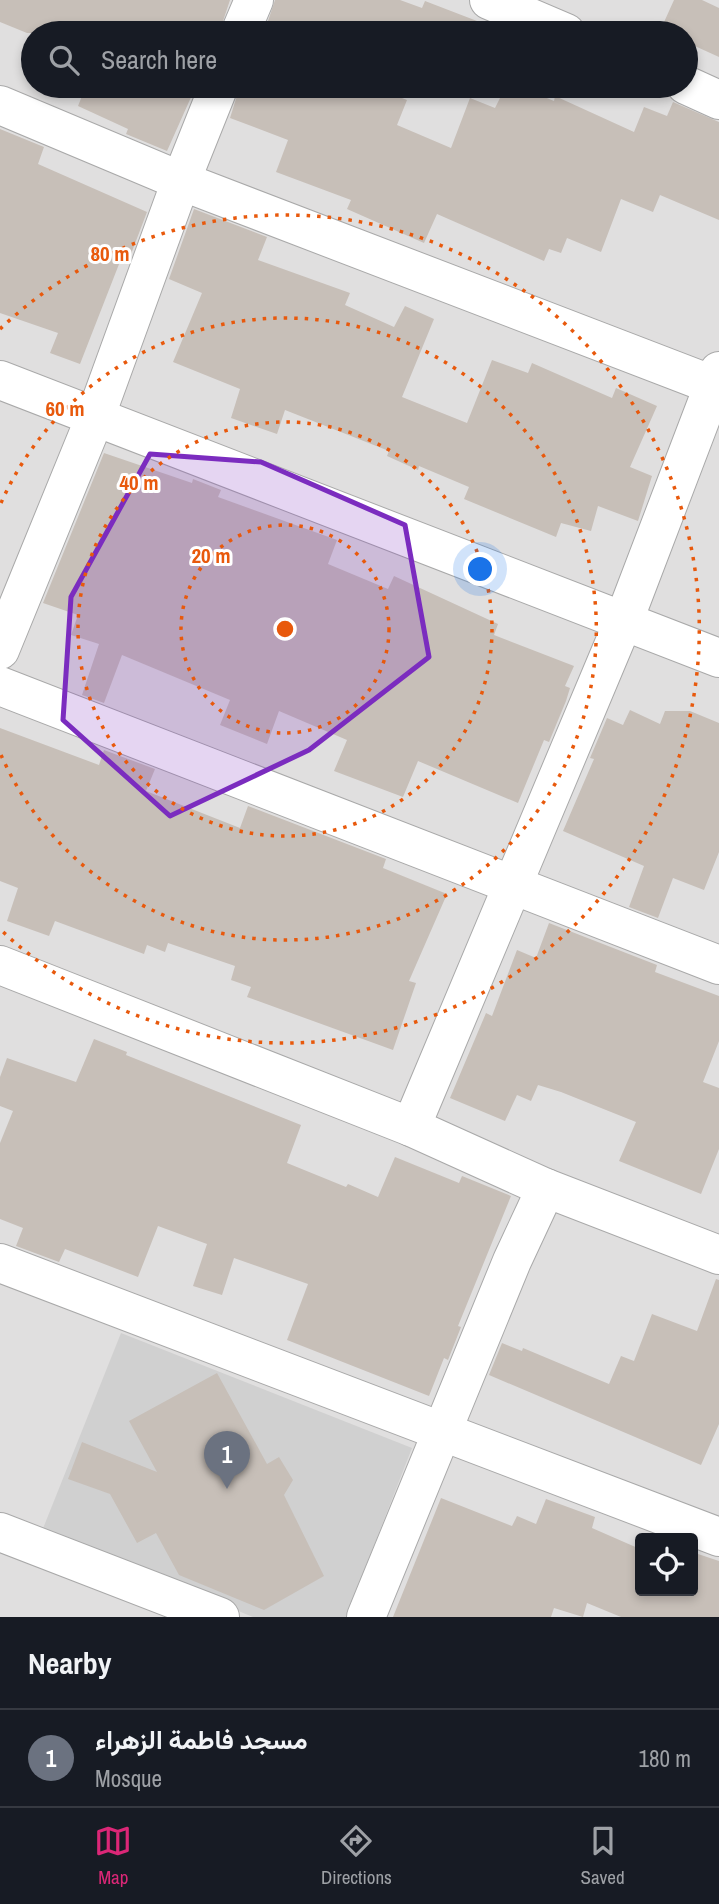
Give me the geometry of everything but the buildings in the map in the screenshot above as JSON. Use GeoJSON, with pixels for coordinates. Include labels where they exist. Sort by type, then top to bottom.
{"type":"FeatureCollection","features":[{"type":"Feature","properties":{"kind":"street"},"geometry":{"type":"LineString","coordinates":[[245,21],[254,0]]}},
{"type":"Feature","properties":{"kind":"street"},"geometry":{"type":"LineString","coordinates":[[489,0],[538,21]]}},
{"type":"Feature","properties":{"kind":"street"},"geometry":{"type":"LineString","coordinates":[[698,90],[719,100]]}},
{"type":"Feature","properties":{"kind":"street"},"geometry":{"type":"LineString","coordinates":[[0,650],[96,415],[181,181],[214,98]]}},
{"type":"Feature","properties":{"kind":"street"},"geometry":{"type":"LineString","coordinates":[[0,105],[181,181],[716,378],[624,620],[411,1127]]}},
{"type":"Feature","properties":{"kind":"street"},"geometry":{"type":"LineString","coordinates":[[0,380],[719,658]]}},
{"type":"Feature","properties":{"kind":"street"},"geometry":{"type":"LineString","coordinates":[[0,686],[719,965]]}},
{"type":"Feature","properties":{"kind":"street"},"geometry":{"type":"LineString","coordinates":[[0,965],[411,1127],[546,1188],[719,1255]]}},
{"type":"Feature","properties":{"kind":"street"},"geometry":{"type":"LineString","coordinates":[[366,1617],[512,1261],[546,1188]]}},
{"type":"Feature","properties":{"kind":"street"},"geometry":{"type":"LineString","coordinates":[[0,1263],[719,1537]]}},
{"type":"Feature","properties":{"kind":"street"},"geometry":{"type":"LineString","coordinates":[[0,1532],[220,1617]]}},
{"type":"Feature","properties":{"kind":"highlighted area"},"geometry":{"type":"Polygon","coordinates":[[[150,454],[261,462],[405,525],[429,657],[309,750],[170,816],[63,720],[71,597],[150,454]]]}},
{"type":"Feature","properties":{"kind":"shaded area"},"geometry":{"type":"Polygon","coordinates":[[[0,0],[719,0],[719,1617],[0,1617],[0,0]]]}},
{"type":"Feature","properties":{"kind":"shaded area"},"geometry":{"type":"Polygon","coordinates":[[[121,1333],[412,1448],[346,1617],[253,1617],[42,1531],[121,1333]]]}},
{"type":"Feature","properties":{"kind":"place","name":"مسجد فاطمة الزهراء"},"geometry":{"type":"Point","coordinates":[227,1489]}}]}
